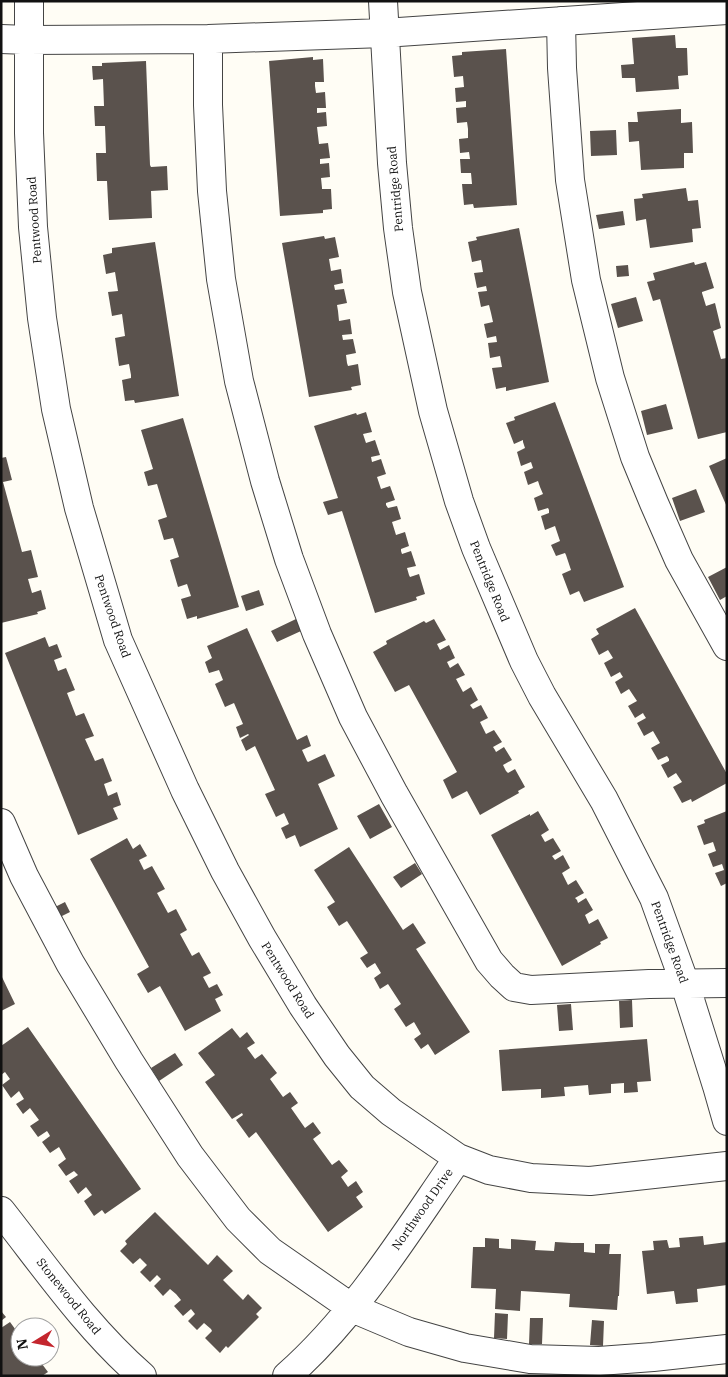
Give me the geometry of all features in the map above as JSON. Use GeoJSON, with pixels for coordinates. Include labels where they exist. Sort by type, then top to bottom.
{"type":"FeatureCollection","features":[{"type":"Feature","properties":{"kind":"street","name":"Pentwood Road"},"geometry":{"type":"LineString","coordinates":[[29,1],[28,40],[33,227],[42,318],[56,409],[79,508],[118,640],[185,790],[224,871],[304,1006],[337,1056],[362,1087],[391,1112],[458,1158]]}},
{"type":"Feature","properties":{"kind":"street","name":"Pentridge Road"},"geometry":{"type":"LineString","coordinates":[[383,1],[392,163],[398,228],[406,283],[433,411],[459,501],[476,548],[524,661],[542,696],[604,800],[654,898],[685,984],[718,1086],[727,1121]]}},
{"type":"Feature","properties":{"kind":"street"},"geometry":{"type":"LineString","coordinates":[[1,39],[208,39],[384,33],[727,10]]}},
{"type":"Feature","properties":{"kind":"street"},"geometry":{"type":"LineString","coordinates":[[561,21],[562,68],[570,180],[586,280],[610,378],[635,457],[654,503],[679,560],[727,646]]}},
{"type":"Feature","properties":{"kind":"street"},"geometry":{"type":"LineString","coordinates":[[208,39],[208,105],[213,201],[221,279],[239,381],[265,480],[289,559],[317,634],[353,717],[394,794],[489,961],[514,987],[531,990],[649,984],[727,983]]}},
{"type":"Feature","properties":{"kind":"street"},"geometry":{"type":"LineString","coordinates":[[1,822],[24,876],[70,963],[129,1061],[190,1156],[238,1219],[270,1250],[352,1308],[408,1332],[465,1348],[530,1359],[599,1361],[727,1349]]}},
{"type":"Feature","properties":{"kind":"street","name":"Northwood Drive"},"geometry":{"type":"LineString","coordinates":[[287,1376],[326,1338],[352,1308],[458,1158],[489,1170],[531,1178],[590,1181],[727,1166]]}},
{"type":"Feature","properties":{"kind":"street","name":"Stonewood Road"},"geometry":{"type":"LineString","coordinates":[[1,1211],[93,1328],[124,1361],[142,1376]]}},
{"type":"Feature","properties":{"kind":"building"},"geometry":{"type":"Polygon","coordinates":[[[675,35],[676,48],[687,48],[688,75],[678,76],[679,89],[636,92],[635,78],[622,78],[621,65],[634,64],[632,38],[675,35]]]}},
{"type":"Feature","properties":{"kind":"building"},"geometry":{"type":"Polygon","coordinates":[[[506,49],[517,205],[474,208],[473,204],[464,205],[462,184],[472,184],[471,173],[461,173],[460,159],[470,159],[469,152],[460,153],[459,139],[468,138],[468,129],[467,122],[457,123],[456,108],[466,107],[466,101],[456,102],[455,88],[464,87],[463,76],[454,77],[452,56],[462,55],[462,52],[506,49]]]}},
{"type":"Feature","properties":{"kind":"building"},"geometry":{"type":"Polygon","coordinates":[[[313,57],[313,60],[323,59],[324,82],[315,82],[315,86],[316,93],[325,92],[326,108],[317,108],[317,113],[326,112],[327,126],[317,127],[319,144],[328,143],[330,158],[320,159],[320,164],[329,163],[330,177],[321,178],[322,189],[331,189],[332,209],[323,210],[323,213],[280,216],[269,61],[313,57]]]}},
{"type":"Feature","properties":{"kind":"building"},"geometry":{"type":"Polygon","coordinates":[[[146,61],[150,165],[151,167],[167,166],[168,190],[151,191],[152,218],[109,220],[107,181],[97,181],[96,153],[106,153],[105,126],[95,126],[94,106],[104,106],[103,79],[93,80],[92,66],[102,66],[102,63],[146,61]]]}},
{"type":"Feature","properties":{"kind":"building"},"geometry":{"type":"Polygon","coordinates":[[[681,109],[681,123],[692,122],[693,153],[684,153],[684,168],[641,170],[639,141],[629,142],[628,122],[638,122],[637,112],[681,109]]]}},
{"type":"Feature","properties":{"kind":"building"},"geometry":{"type":"Polygon","coordinates":[[[616,130],[617,155],[591,156],[590,131],[616,130]]]}},
{"type":"Feature","properties":{"kind":"building"},"geometry":{"type":"Polygon","coordinates":[[[686,188],[688,201],[698,200],[701,228],[692,229],[693,242],[650,248],[646,219],[636,221],[634,199],[643,198],[642,194],[686,188]]]}},
{"type":"Feature","properties":{"kind":"building"},"geometry":{"type":"Polygon","coordinates":[[[623,211],[625,225],[599,229],[596,215],[623,211]]]}},
{"type":"Feature","properties":{"kind":"building"},"geometry":{"type":"Polygon","coordinates":[[[519,228],[549,382],[506,391],[506,387],[496,389],[492,368],[502,367],[500,356],[490,358],[488,343],[497,342],[496,336],[487,338],[484,324],[493,322],[489,305],[481,307],[478,292],[487,291],[486,286],[477,288],[474,273],[483,272],[481,260],[472,262],[468,242],[477,240],[476,237],[519,228]]]}},
{"type":"Feature","properties":{"kind":"building"},"geometry":{"type":"Polygon","coordinates":[[[324,236],[325,239],[335,237],[339,257],[329,259],[331,271],[341,269],[343,283],[334,285],[335,290],[344,289],[347,303],[337,305],[339,321],[350,319],[352,334],[342,335],[343,340],[353,339],[356,353],[346,355],[347,363],[348,366],[358,364],[361,385],[351,387],[352,390],[309,397],[282,243],[324,236]]]}},
{"type":"Feature","properties":{"kind":"building"},"geometry":{"type":"Polygon","coordinates":[[[155,242],[179,396],[135,403],[134,400],[125,401],[122,380],[131,378],[131,375],[129,364],[119,366],[115,338],[125,336],[122,314],[112,316],[108,292],[118,291],[115,272],[106,274],[103,255],[112,253],[112,248],[155,242]]]}},
{"type":"Feature","properties":{"kind":"building"},"geometry":{"type":"Polygon","coordinates":[[[694,262],[695,265],[706,262],[714,288],[702,293],[706,306],[715,303],[721,328],[713,331],[721,359],[727,358],[727,432],[698,439],[660,299],[653,301],[647,282],[655,280],[653,273],[694,262]]]}},
{"type":"Feature","properties":{"kind":"building"},"geometry":{"type":"Polygon","coordinates":[[[628,265],[629,276],[617,277],[616,266],[628,265]]]}},
{"type":"Feature","properties":{"kind":"building"},"geometry":{"type":"Polygon","coordinates":[[[636,297],[643,321],[618,328],[611,304],[636,297]]]}},
{"type":"Feature","properties":{"kind":"building"},"geometry":{"type":"Polygon","coordinates":[[[555,402],[624,587],[584,602],[579,591],[570,595],[562,574],[571,570],[566,555],[565,553],[556,556],[551,545],[560,541],[555,526],[545,530],[541,516],[549,513],[549,510],[548,508],[538,511],[534,498],[543,494],[538,481],[528,485],[524,472],[533,468],[531,462],[521,466],[517,452],[525,448],[523,440],[514,444],[506,423],[515,420],[514,417],[555,402]]]}},
{"type":"Feature","properties":{"kind":"building"},"geometry":{"type":"Polygon","coordinates":[[[666,404],[673,429],[647,435],[641,411],[666,404]]]}},
{"type":"Feature","properties":{"kind":"building"},"geometry":{"type":"Polygon","coordinates":[[[366,412],[372,432],[363,434],[366,443],[375,440],[380,455],[371,457],[372,462],[381,459],[386,474],[377,477],[381,489],[390,486],[395,500],[386,503],[386,505],[388,508],[397,506],[401,519],[392,522],[396,535],[405,532],[409,546],[401,549],[401,551],[402,554],[411,551],[416,566],[407,568],[409,575],[410,577],[419,574],[425,594],[416,597],[417,600],[375,613],[342,511],[328,515],[323,502],[338,498],[314,426],[356,413],[357,415],[366,412]]]}},
{"type":"Feature","properties":{"kind":"building"},"geometry":{"type":"Polygon","coordinates":[[[183,418],[239,607],[197,619],[197,616],[187,619],[181,599],[191,596],[187,584],[178,587],[170,560],[179,557],[173,538],[164,540],[158,520],[167,517],[157,484],[148,486],[144,472],[153,469],[141,430],[183,418]]]}},
{"type":"Feature","properties":{"kind":"building"},"geometry":{"type":"Polygon","coordinates":[[[6,457],[12,480],[3,482],[22,552],[31,550],[38,577],[28,579],[32,593],[41,590],[46,609],[37,612],[38,614],[1,623],[1,458],[6,457]]]}},
{"type":"Feature","properties":{"kind":"building"},"geometry":{"type":"Polygon","coordinates":[[[727,458],[727,507],[709,466],[727,458]]]}},
{"type":"Feature","properties":{"kind":"building"},"geometry":{"type":"Polygon","coordinates":[[[696,489],[705,512],[680,521],[672,498],[696,489]]]}},
{"type":"Feature","properties":{"kind":"building"},"geometry":{"type":"Polygon","coordinates":[[[727,567],[727,596],[720,600],[708,577],[727,567]]]}},
{"type":"Feature","properties":{"kind":"building"},"geometry":{"type":"Polygon","coordinates":[[[259,590],[264,605],[246,611],[241,596],[259,590]]]}},
{"type":"Feature","properties":{"kind":"building"},"geometry":{"type":"Polygon","coordinates":[[[635,608],[727,774],[727,783],[692,802],[691,799],[682,803],[673,787],[682,782],[676,773],[668,778],[661,765],[669,761],[669,759],[667,756],[658,760],[651,748],[660,743],[653,731],[644,736],[637,723],[646,718],[643,713],[635,718],[628,706],[637,701],[629,689],[621,694],[615,682],[623,677],[620,672],[611,677],[604,663],[613,658],[608,650],[599,655],[591,639],[599,634],[596,629],[635,608]]]}},
{"type":"Feature","properties":{"kind":"building"},"geometry":{"type":"Polygon","coordinates":[[[296,619],[301,631],[277,642],[271,631],[296,619]]]}},
{"type":"Feature","properties":{"kind":"building"},"geometry":{"type":"Polygon","coordinates":[[[434,619],[446,640],[437,644],[440,650],[449,645],[455,658],[447,662],[450,668],[458,663],[465,675],[456,679],[463,692],[471,687],[478,700],[470,705],[473,709],[481,705],[488,718],[480,722],[486,734],[494,730],[502,742],[493,747],[496,752],[504,747],[512,760],[503,765],[506,771],[508,773],[515,769],[525,787],[518,791],[519,793],[480,815],[467,791],[452,799],[443,780],[457,772],[409,685],[395,692],[373,652],[387,644],[386,641],[424,621],[426,623],[434,619]]]}},
{"type":"Feature","properties":{"kind":"building"},"geometry":{"type":"Polygon","coordinates":[[[247,628],[297,740],[307,735],[311,746],[302,750],[307,761],[325,754],[335,776],[318,784],[338,829],[300,847],[295,835],[286,839],[281,828],[289,824],[284,813],[276,817],[265,794],[275,790],[255,746],[246,751],[241,740],[249,735],[240,738],[236,727],[243,724],[234,703],[225,707],[215,684],[223,680],[219,670],[209,673],[205,662],[212,658],[207,646],[247,628]]]}},
{"type":"Feature","properties":{"kind":"building"},"geometry":{"type":"Polygon","coordinates":[[[45,637],[49,647],[57,644],[62,657],[54,660],[58,671],[66,668],[75,690],[67,693],[76,716],[84,713],[94,736],[85,739],[95,761],[103,758],[112,781],[104,784],[108,796],[117,792],[121,805],[113,808],[118,819],[78,835],[5,653],[45,637]]]}},
{"type":"Feature","properties":{"kind":"building"},"geometry":{"type":"Polygon","coordinates":[[[379,804],[392,827],[370,839],[357,816],[379,804]]]}},
{"type":"Feature","properties":{"kind":"building"},"geometry":{"type":"Polygon","coordinates":[[[538,811],[549,830],[541,835],[545,842],[553,838],[561,851],[552,856],[555,860],[563,855],[570,868],[562,873],[568,885],[576,880],[584,893],[575,898],[578,903],[586,898],[593,910],[585,915],[589,924],[598,919],[608,938],[562,966],[491,835],[538,811]]]}},
{"type":"Feature","properties":{"kind":"building"},"geometry":{"type":"Polygon","coordinates":[[[727,811],[727,883],[721,886],[715,873],[724,870],[722,864],[713,867],[708,854],[716,851],[713,842],[704,845],[697,826],[705,823],[704,820],[727,811]]]}},
{"type":"Feature","properties":{"kind":"building"},"geometry":{"type":"Polygon","coordinates":[[[127,838],[133,849],[140,844],[147,856],[139,860],[144,870],[152,866],[165,889],[157,893],[168,913],[176,909],[187,930],[180,934],[192,956],[199,952],[211,973],[203,977],[209,988],[217,984],[223,995],[215,999],[221,1011],[185,1031],[160,986],[148,993],[137,974],[149,967],[90,859],[127,838]]]}},
{"type":"Feature","properties":{"kind":"building"},"geometry":{"type":"Polygon","coordinates":[[[349,847],[403,930],[413,923],[426,943],[416,949],[470,1032],[435,1055],[428,1044],[421,1049],[414,1039],[421,1034],[414,1022],[406,1027],[394,1009],[401,1004],[388,984],[380,989],[374,978],[381,973],[375,963],[367,968],[360,958],[368,953],[347,921],[339,926],[327,907],[335,902],[314,870],[349,847]]]}},
{"type":"Feature","properties":{"kind":"building"},"geometry":{"type":"Polygon","coordinates":[[[415,863],[422,874],[401,888],[393,877],[415,863]]]}},
{"type":"Feature","properties":{"kind":"building"},"geometry":{"type":"Polygon","coordinates":[[[65,902],[70,912],[60,917],[55,907],[65,902]]]}},
{"type":"Feature","properties":{"kind":"building"},"geometry":{"type":"Polygon","coordinates":[[[1,975],[15,1004],[1,1011],[1,975]]]}},
{"type":"Feature","properties":{"kind":"building"},"geometry":{"type":"Polygon","coordinates":[[[632,1000],[633,1027],[620,1028],[619,1001],[632,1000]]]}},
{"type":"Feature","properties":{"kind":"building"},"geometry":{"type":"Polygon","coordinates":[[[571,1004],[573,1030],[559,1031],[557,1005],[571,1004]]]}},
{"type":"Feature","properties":{"kind":"building"},"geometry":{"type":"Polygon","coordinates":[[[28,1027],[141,1189],[105,1214],[102,1210],[94,1216],[84,1201],[92,1195],[86,1187],[78,1194],[69,1181],[78,1175],[74,1171],[66,1176],[58,1165],[66,1159],[59,1147],[50,1153],[42,1142],[50,1136],[47,1131],[38,1137],[30,1126],[39,1120],[30,1108],[23,1114],[16,1104],[24,1099],[19,1091],[11,1098],[2,1085],[10,1079],[5,1072],[1,1075],[1,1046],[28,1027]]]}},
{"type":"Feature","properties":{"kind":"building"},"geometry":{"type":"Polygon","coordinates":[[[232,1028],[240,1038],[247,1032],[255,1043],[247,1048],[255,1059],[262,1054],[277,1073],[270,1079],[283,1097],[290,1092],[298,1103],[291,1108],[305,1128],[313,1122],[321,1133],[313,1139],[332,1165],[339,1160],[348,1171],[341,1177],[348,1187],[356,1181],[363,1192],[356,1197],[363,1207],[328,1232],[256,1132],[249,1138],[236,1120],[243,1115],[242,1113],[232,1119],[205,1082],[215,1075],[198,1053],[232,1028]]]}},
{"type":"Feature","properties":{"kind":"building"},"geometry":{"type":"Polygon","coordinates":[[[647,1039],[651,1081],[637,1082],[638,1092],[624,1093],[624,1083],[611,1084],[611,1093],[589,1095],[588,1085],[564,1087],[565,1096],[541,1098],[541,1089],[502,1091],[499,1050],[647,1039]]]}},
{"type":"Feature","properties":{"kind":"building"},"geometry":{"type":"Polygon","coordinates":[[[175,1053],[183,1065],[159,1081],[151,1068],[175,1053]]]}},
{"type":"Feature","properties":{"kind":"building"},"geometry":{"type":"Polygon","coordinates":[[[155,1212],[208,1265],[217,1255],[233,1271],[223,1280],[243,1300],[248,1294],[262,1308],[256,1314],[259,1317],[228,1348],[226,1346],[220,1353],[205,1338],[212,1331],[211,1329],[204,1323],[197,1330],[188,1321],[195,1314],[191,1309],[183,1316],[174,1306],[181,1300],[176,1294],[170,1289],[163,1296],[154,1286],[161,1279],[157,1275],[150,1282],[140,1272],[147,1265],[140,1258],[133,1264],[120,1251],[127,1244],[125,1241],[155,1212]]]}},
{"type":"Feature","properties":{"kind":"building"},"geometry":{"type":"Polygon","coordinates":[[[703,1236],[704,1245],[727,1242],[727,1285],[697,1289],[698,1302],[676,1304],[674,1291],[647,1294],[642,1251],[654,1250],[653,1241],[667,1240],[669,1248],[680,1247],[679,1238],[703,1236]]]}},
{"type":"Feature","properties":{"kind":"building"},"geometry":{"type":"Polygon","coordinates":[[[485,1238],[499,1239],[499,1248],[511,1249],[511,1239],[536,1241],[535,1250],[554,1251],[555,1242],[584,1243],[584,1252],[595,1253],[595,1244],[610,1244],[609,1254],[621,1254],[617,1310],[569,1307],[570,1294],[521,1291],[520,1311],[495,1309],[496,1289],[471,1288],[473,1247],[485,1247],[485,1238]]]}},
{"type":"Feature","properties":{"kind":"building"},"geometry":{"type":"Polygon","coordinates":[[[1,1311],[6,1317],[1,1321],[1,1311]]]}},
{"type":"Feature","properties":{"kind":"building"},"geometry":{"type":"Polygon","coordinates":[[[495,1313],[508,1314],[507,1339],[494,1338],[495,1313]]]}},
{"type":"Feature","properties":{"kind":"building"},"geometry":{"type":"Polygon","coordinates":[[[530,1318],[543,1318],[542,1344],[529,1344],[530,1318]]]}},
{"type":"Feature","properties":{"kind":"building"},"geometry":{"type":"Polygon","coordinates":[[[592,1320],[604,1321],[603,1346],[590,1345],[592,1320]]]}},
{"type":"Feature","properties":{"kind":"building"},"geometry":{"type":"Polygon","coordinates":[[[10,1322],[10,1367],[44,1367],[48,1372],[42,1376],[1,1376],[1,1328],[10,1322]]]}}]}
